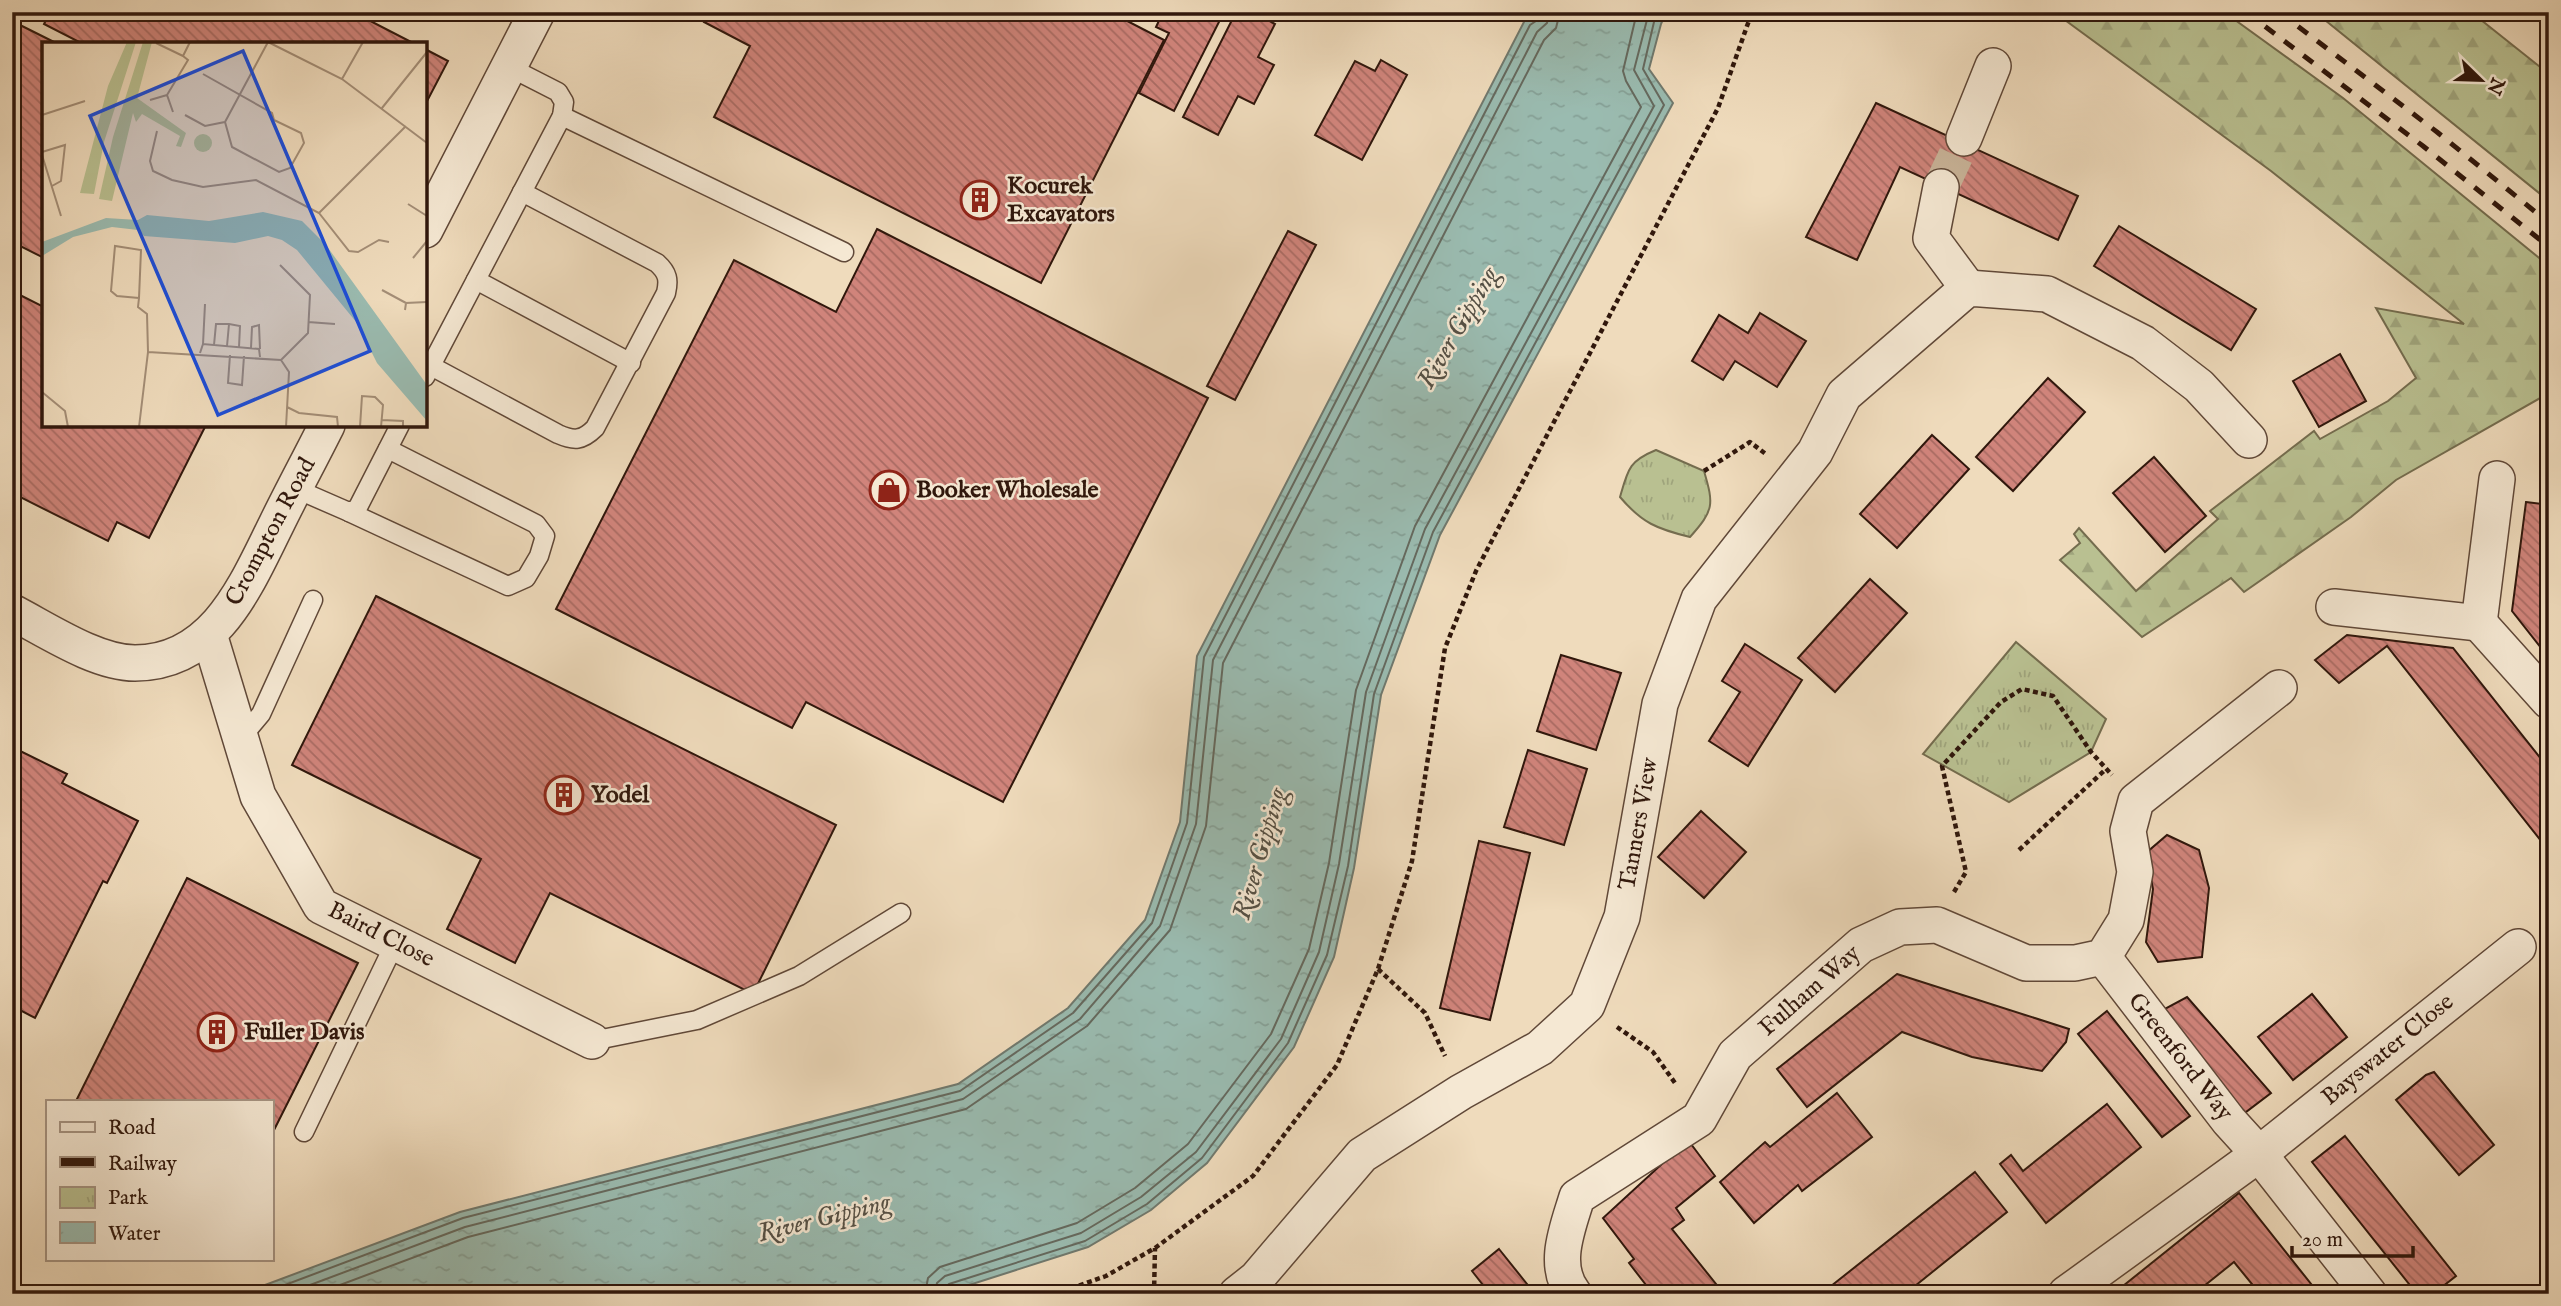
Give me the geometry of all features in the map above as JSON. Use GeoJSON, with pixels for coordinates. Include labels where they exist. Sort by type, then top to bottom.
{"type":"FeatureCollection","features":[{"type":"Feature","properties":{"kind":"street"},"geometry":{"type":"LineString","coordinates":[[427,226],[537,12]]}},
{"type":"Feature","properties":{"kind":"street"},"geometry":{"type":"LineString","coordinates":[[1964,138],[1993,66]]}},
{"type":"Feature","properties":{"kind":"street"},"geometry":{"type":"LineString","coordinates":[[1941,187],[1931,238],[1968,288],[2047,294],[2143,343],[2199,386],[2249,440]]}},
{"type":"Feature","properties":{"kind":"street","name":"Tanners View"},"geometry":{"type":"LineString","coordinates":[[1237,1294],[1256,1279],[1362,1155],[1461,1092],[1540,1048],[1587,1005],[1622,917],[1660,704],[1699,599],[1815,452],[1844,395],[1968,288]]}},
{"type":"Feature","properties":{"kind":"street","name":"Crompton Road"},"geometry":{"type":"LineString","coordinates":[[12,612],[94,654],[134,663],[160,660],[186,649],[209,634],[238,601],[326,427]]}},
{"type":"Feature","properties":{"kind":"street"},"geometry":{"type":"LineString","coordinates":[[2479,623],[2497,479]]}},
{"type":"Feature","properties":{"kind":"street"},"geometry":{"type":"LineString","coordinates":[[2334,607],[2479,623],[2549,701]]}},
{"type":"Feature","properties":{"kind":"street","name":"Baird Close"},"geometry":{"type":"LineString","coordinates":[[209,634],[258,796],[321,906],[592,1041]]}},
{"type":"Feature","properties":{"kind":"street"},"geometry":{"type":"LineString","coordinates":[[2103,957],[2126,920],[2135,872],[2128,831],[2136,801],[2279,688]]}},
{"type":"Feature","properties":{"kind":"street","name":"Fulham Way"},"geometry":{"type":"LineString","coordinates":[[1574,1294],[1567,1286],[1562,1248],[1577,1197],[1699,1119],[1735,1055],[1861,945],[1900,927],[1937,925],[2026,962],[2075,963],[2103,957]]}},
{"type":"Feature","properties":{"kind":"street","name":"Bayswater Close"},"geometry":{"type":"LineString","coordinates":[[2259,1154],[2518,947]]}},
{"type":"Feature","properties":{"kind":"street","name":"Greenford Way"},"geometry":{"type":"LineString","coordinates":[[2103,957],[2229,1121],[2259,1154]]}},
{"type":"Feature","properties":{"kind":"street"},"geometry":{"type":"LineString","coordinates":[[2066,1294],[2259,1154],[2369,1294]]}},
{"type":"Feature","properties":{"kind":"lane"},"geometry":{"type":"LineString","coordinates":[[509,68],[558,92],[564,102],[562,116],[522,192],[428,372],[576,440],[587,436],[595,428],[631,363],[666,293],[669,281],[665,270],[657,263],[522,192]]}},
{"type":"Feature","properties":{"kind":"lane"},"geometry":{"type":"LineString","coordinates":[[562,116],[844,252]]}},
{"type":"Feature","properties":{"kind":"lane"},"geometry":{"type":"LineString","coordinates":[[476,280],[631,363]]}},
{"type":"Feature","properties":{"kind":"lane"},"geometry":{"type":"LineString","coordinates":[[349,512],[357,509],[399,427]]}},
{"type":"Feature","properties":{"kind":"lane"},"geometry":{"type":"LineString","coordinates":[[295,488],[508,586],[526,579],[539,556],[545,536],[536,524],[388,450]]}},
{"type":"Feature","properties":{"kind":"lane"},"geometry":{"type":"LineString","coordinates":[[240,738],[261,714],[313,600]]}},
{"type":"Feature","properties":{"kind":"lane"},"geometry":{"type":"LineString","coordinates":[[592,1041],[697,1020],[799,976],[901,913]]}},
{"type":"Feature","properties":{"kind":"lane"},"geometry":{"type":"LineString","coordinates":[[304,1132],[395,943]]}},
{"type":"Feature","properties":{"kind":"path"},"geometry":{"type":"LineString","coordinates":[[1055,1294],[1106,1276],[1155,1248],[1254,1176],[1337,1065],[1378,969],[1412,861],[1445,648],[1476,571],[1718,108],[1752,12]]}},
{"type":"Feature","properties":{"kind":"path"},"geometry":{"type":"LineString","coordinates":[[1703,471],[1750,442],[1796,476]]}},
{"type":"Feature","properties":{"kind":"path"},"geometry":{"type":"LineString","coordinates":[[1937,925],[1966,872],[1942,766],[2001,702],[2022,690],[2053,696],[2091,752]]}},
{"type":"Feature","properties":{"kind":"path"},"geometry":{"type":"LineString","coordinates":[[2020,850],[2106,769]]}},
{"type":"Feature","properties":{"kind":"path"},"geometry":{"type":"LineString","coordinates":[[1378,969],[1424,1013],[1461,1092]]}},
{"type":"Feature","properties":{"kind":"path"},"geometry":{"type":"LineString","coordinates":[[1587,1005],[1653,1052],[1699,1119]]}},
{"type":"Feature","properties":{"kind":"path"},"geometry":{"type":"LineString","coordinates":[[1154,1294],[1155,1248]]}},
{"type":"Feature","properties":{"kind":"green space"},"geometry":{"type":"Polygon","coordinates":[[[2054,12],[2224,12],[2343,98],[2549,266],[2549,393],[2396,480],[2351,517],[2244,592],[2231,578],[2142,637],[2060,560],[2080,543],[2074,534],[2079,528],[2136,591],[2218,519],[2210,511],[2314,431],[2320,439],[2388,401],[2416,378],[2376,308],[2464,324],[2271,171],[2054,12]]]}},
{"type":"Feature","properties":{"kind":"green space"},"geometry":{"type":"Polygon","coordinates":[[[2315,12],[2471,12],[2549,74],[2549,201],[2315,12]]]}},
{"type":"Feature","properties":{"kind":"green space"},"geometry":{"type":"Polygon","coordinates":[[[1656,450],[1704,471],[1710,507],[1704,520],[1690,537],[1651,524],[1620,497],[1631,467],[1640,458],[1656,450]]]}},
{"type":"Feature","properties":{"kind":"green space"},"geometry":{"type":"Polygon","coordinates":[[[2016,642],[2106,719],[2091,752],[2009,802],[1923,754],[2016,642]]]}},
{"type":"Feature","properties":{"kind":"water","name":"River Gipping"},"geometry":{"type":"Polygon","coordinates":[[[1544,12],[1666,12],[1649,69],[1673,103],[1440,535],[1381,695],[1354,868],[1334,957],[1294,1047],[1207,1163],[1151,1210],[1088,1247],[941,1294],[241,1294],[460,1212],[958,1084],[1068,1008],[1145,920],[1180,822],[1197,656],[1526,18],[1544,12]]]}},
{"type":"Feature","properties":{"kind":"building"},"geometry":{"type":"Polygon","coordinates":[[[50,12],[353,12],[411,42],[79,42],[44,24],[50,12]]]}},
{"type":"Feature","properties":{"kind":"building","name":"Kocurek Excavators"},"geometry":{"type":"Polygon","coordinates":[[[709,12],[1110,12],[1164,40],[1041,283],[714,117],[750,46],[704,22],[709,12]]]}},
{"type":"Feature","properties":{"kind":"building"},"geometry":{"type":"Polygon","coordinates":[[[1163,12],[1224,12],[1174,111],[1139,93],[1169,33],[1156,27],[1163,12]]]}},
{"type":"Feature","properties":{"kind":"building"},"geometry":{"type":"Polygon","coordinates":[[[1236,12],[1253,12],[1275,24],[1258,57],[1274,65],[1254,104],[1238,96],[1218,135],[1183,117],[1236,12]]]}},
{"type":"Feature","properties":{"kind":"building"},"geometry":{"type":"Polygon","coordinates":[[[2510,12],[2549,12],[2549,15],[2510,12]]]}},
{"type":"Feature","properties":{"kind":"building"},"geometry":{"type":"Polygon","coordinates":[[[12,21],[54,42],[42,42],[42,257],[12,242],[12,21]]]}},
{"type":"Feature","properties":{"kind":"building"},"geometry":{"type":"Polygon","coordinates":[[[427,50],[448,61],[427,101],[427,50]]]}},
{"type":"Feature","properties":{"kind":"building"},"geometry":{"type":"Polygon","coordinates":[[[1381,60],[1407,75],[1362,160],[1315,135],[1355,61],[1375,71],[1381,60]]]}},
{"type":"Feature","properties":{"kind":"building"},"geometry":{"type":"Polygon","coordinates":[[[1876,103],[2078,196],[2058,240],[1900,167],[1857,260],[1806,237],[1876,103]]]}},
{"type":"Feature","properties":{"kind":"building"},"geometry":{"type":"Polygon","coordinates":[[[2119,226],[2256,309],[2231,350],[2094,266],[2119,226]]]}},
{"type":"Feature","properties":{"kind":"building","name":"Booker Wholesale"},"geometry":{"type":"Polygon","coordinates":[[[877,229],[1208,398],[1003,802],[806,702],[792,728],[556,609],[734,260],[836,312],[877,229]]]}},
{"type":"Feature","properties":{"kind":"building"},"geometry":{"type":"Polygon","coordinates":[[[1288,231],[1316,245],[1235,400],[1207,386],[1288,231]]]}},
{"type":"Feature","properties":{"kind":"building"},"geometry":{"type":"Polygon","coordinates":[[[12,291],[42,306],[42,427],[205,427],[149,538],[117,522],[108,541],[12,493],[12,291]]]}},
{"type":"Feature","properties":{"kind":"building"},"geometry":{"type":"Polygon","coordinates":[[[1760,313],[1806,341],[1777,387],[1735,361],[1723,380],[1692,361],[1719,315],[1748,333],[1760,313]]]}},
{"type":"Feature","properties":{"kind":"building"},"geometry":{"type":"Polygon","coordinates":[[[2340,354],[2366,401],[2319,427],[2293,381],[2340,354]]]}},
{"type":"Feature","properties":{"kind":"building"},"geometry":{"type":"Polygon","coordinates":[[[2048,378],[2085,412],[2013,491],[1976,457],[2048,378]]]}},
{"type":"Feature","properties":{"kind":"building"},"geometry":{"type":"Polygon","coordinates":[[[1932,435],[1969,469],[1897,548],[1860,514],[1932,435]]]}},
{"type":"Feature","properties":{"kind":"building"},"geometry":{"type":"Polygon","coordinates":[[[2154,457],[2206,516],[2165,552],[2113,493],[2154,457]]]}},
{"type":"Feature","properties":{"kind":"building"},"geometry":{"type":"Polygon","coordinates":[[[2526,502],[2549,505],[2549,658],[2512,611],[2526,502]]]}},
{"type":"Feature","properties":{"kind":"building"},"geometry":{"type":"Polygon","coordinates":[[[1870,579],[1907,613],[1835,692],[1798,658],[1870,579]]]}},
{"type":"Feature","properties":{"kind":"building","name":"Yodel"},"geometry":{"type":"Polygon","coordinates":[[[376,596],[836,825],[753,994],[550,893],[515,963],[447,929],[481,859],[292,765],[376,596]]]}},
{"type":"Feature","properties":{"kind":"building"},"geometry":{"type":"Polygon","coordinates":[[[2347,635],[2453,648],[2549,769],[2549,851],[2387,646],[2339,683],[2315,660],[2347,635]]]}},
{"type":"Feature","properties":{"kind":"building"},"geometry":{"type":"Polygon","coordinates":[[[1745,644],[1802,680],[1748,766],[1709,741],[1740,692],[1722,681],[1745,644]]]}},
{"type":"Feature","properties":{"kind":"building"},"geometry":{"type":"Polygon","coordinates":[[[1561,655],[1621,673],[1596,750],[1537,731],[1561,655]]]}},
{"type":"Feature","properties":{"kind":"building"},"geometry":{"type":"Polygon","coordinates":[[[12,747],[67,774],[62,783],[138,821],[107,883],[103,881],[35,1018],[12,1006],[12,747]]]}},
{"type":"Feature","properties":{"kind":"building"},"geometry":{"type":"Polygon","coordinates":[[[1528,750],[1587,769],[1564,845],[1504,827],[1528,750]]]}},
{"type":"Feature","properties":{"kind":"building"},"geometry":{"type":"Polygon","coordinates":[[[1701,811],[1746,852],[1704,898],[1658,857],[1701,811]]]}},
{"type":"Feature","properties":{"kind":"building"},"geometry":{"type":"Polygon","coordinates":[[[2167,835],[2199,850],[2209,888],[2202,957],[2158,962],[2146,942],[2153,889],[2146,853],[2167,835]]]}},
{"type":"Feature","properties":{"kind":"building"},"geometry":{"type":"Polygon","coordinates":[[[1479,841],[1530,853],[1490,1020],[1440,1008],[1479,841]]]}},
{"type":"Feature","properties":{"kind":"building","name":"Fuller Davis"},"geometry":{"type":"Polygon","coordinates":[[[187,878],[358,963],[273,1132],[273,1100],[76,1100],[187,878]]]}},
{"type":"Feature","properties":{"kind":"building"},"geometry":{"type":"Polygon","coordinates":[[[1897,974],[2069,1029],[2066,1042],[2042,1071],[1972,1057],[1902,1032],[1807,1107],[1777,1069],[1897,974]]]}},
{"type":"Feature","properties":{"kind":"building"},"geometry":{"type":"Polygon","coordinates":[[[2312,994],[2347,1037],[2293,1080],[2258,1037],[2312,994]]]}},
{"type":"Feature","properties":{"kind":"building"},"geometry":{"type":"Polygon","coordinates":[[[2187,997],[2271,1093],[2242,1115],[2159,1012],[2187,997]]]}},
{"type":"Feature","properties":{"kind":"building"},"geometry":{"type":"Polygon","coordinates":[[[2107,1011],[2190,1116],[2162,1137],[2078,1034],[2107,1011]]]}},
{"type":"Feature","properties":{"kind":"building"},"geometry":{"type":"Polygon","coordinates":[[[2434,1072],[2494,1145],[2459,1175],[2396,1100],[2426,1075],[2434,1072]]]}},
{"type":"Feature","properties":{"kind":"building"},"geometry":{"type":"Polygon","coordinates":[[[1837,1093],[1872,1137],[1802,1191],[1798,1185],[1754,1223],[1720,1182],[1765,1142],[1770,1147],[1837,1093]]]}},
{"type":"Feature","properties":{"kind":"building"},"geometry":{"type":"Polygon","coordinates":[[[2107,1104],[2141,1147],[2046,1223],[2000,1164],[2011,1155],[2023,1171],[2107,1104]]]}},
{"type":"Feature","properties":{"kind":"building"},"geometry":{"type":"Polygon","coordinates":[[[2345,1136],[2456,1276],[2433,1294],[2417,1294],[2312,1162],[2345,1136]]]}},
{"type":"Feature","properties":{"kind":"building"},"geometry":{"type":"Polygon","coordinates":[[[1688,1140],[1715,1176],[1676,1208],[1684,1220],[1672,1229],[1724,1294],[1653,1294],[1629,1263],[1634,1259],[1603,1218],[1688,1140]]]}},
{"type":"Feature","properties":{"kind":"building"},"geometry":{"type":"Polygon","coordinates":[[[1975,1172],[2007,1212],[1905,1294],[1821,1294],[1975,1172]]]}},
{"type":"Feature","properties":{"kind":"building"},"geometry":{"type":"Polygon","coordinates":[[[2239,1193],[2319,1294],[2260,1294],[2234,1262],[2194,1294],[2113,1294],[2239,1193]]]}},
{"type":"Feature","properties":{"kind":"building"},"geometry":{"type":"Polygon","coordinates":[[[1499,1249],[1535,1294],[1490,1294],[1472,1271],[1499,1249]]]}},
{"type":"Feature","properties":{"kind":"tunnel"},"geometry":{"type":"LineString","coordinates":[[1941,187],[1964,138]]}},
{"type":"Feature","properties":{"kind":"railway"},"geometry":{"type":"LineString","coordinates":[[2246,12],[2423,146],[2549,247]]}},
{"type":"Feature","properties":{"kind":"railway"},"geometry":{"type":"LineString","coordinates":[[2279,12],[2437,132],[2549,223]]}},
{"type":"Feature","properties":{"kind":"place","name":"Kocurek Excavators"},"geometry":{"type":"Point","coordinates":[980,200]}},
{"type":"Feature","properties":{"kind":"place","name":"Booker Wholesale"},"geometry":{"type":"Point","coordinates":[889,490]}},
{"type":"Feature","properties":{"kind":"place","name":"Yodel"},"geometry":{"type":"Point","coordinates":[564,795]}},
{"type":"Feature","properties":{"kind":"place","name":"Fuller Davis"},"geometry":{"type":"Point","coordinates":[217,1032]}}]}
